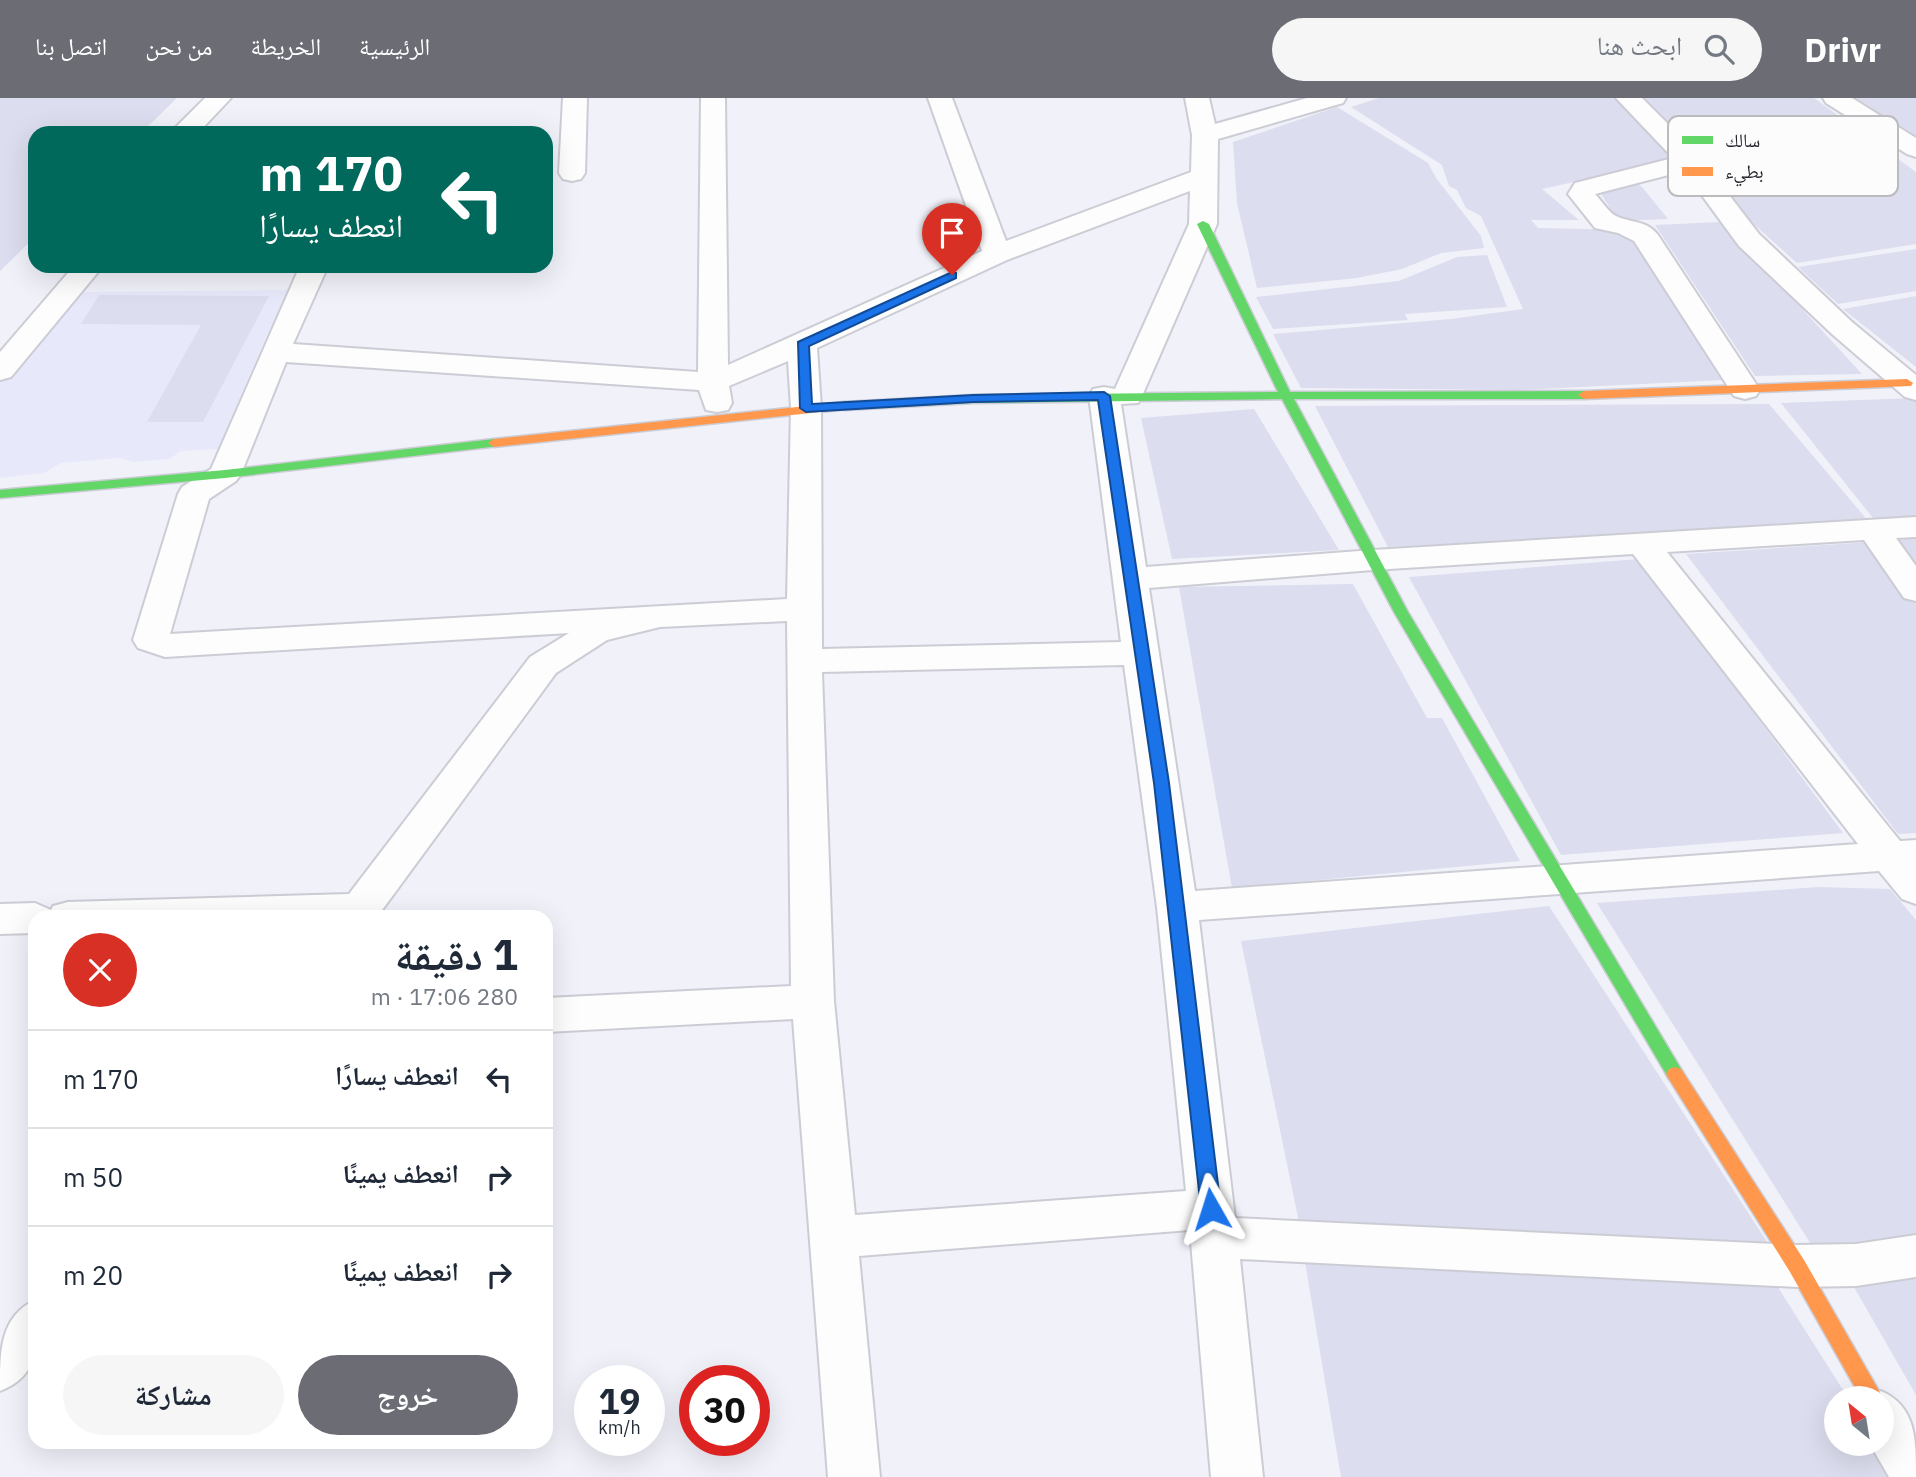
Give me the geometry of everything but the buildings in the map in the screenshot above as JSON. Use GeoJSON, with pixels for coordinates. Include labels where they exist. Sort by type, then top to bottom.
{"type":"FeatureCollection","features":[{"type":"Feature","properties":{"kind":"street"},"geometry":{"type":"LineString","coordinates":[[572,173],[575,98]]}},
{"type":"Feature","properties":{"kind":"street"},"geometry":{"type":"LineString","coordinates":[[713,98],[713,382],[720,417]]}},
{"type":"Feature","properties":{"kind":"street"},"geometry":{"type":"LineString","coordinates":[[940,98],[997,254]]}},
{"type":"Feature","properties":{"kind":"street"},"geometry":{"type":"LineString","coordinates":[[1197,98],[1205,135],[1202,224],[1116,396],[1130,579],[1177,907],[1213,1223],[1237,1477]]}},
{"type":"Feature","properties":{"kind":"street"},"geometry":{"type":"LineString","coordinates":[[1205,135],[1334,98]]}},
{"type":"Feature","properties":{"kind":"street"},"geometry":{"type":"LineString","coordinates":[[1628,98],[1668,139]]}},
{"type":"Feature","properties":{"kind":"street"},"geometry":{"type":"LineString","coordinates":[[1835,98],[1864,116]]}},
{"type":"Feature","properties":{"kind":"street"},"geometry":{"type":"LineString","coordinates":[[194,126],[230,102]]}},
{"type":"Feature","properties":{"kind":"street"},"geometry":{"type":"LineString","coordinates":[[219,126],[230,102]]}},
{"type":"Feature","properties":{"kind":"street"},"geometry":{"type":"LineString","coordinates":[[1898,138],[1916,149]]}},
{"type":"Feature","properties":{"kind":"street"},"geometry":{"type":"LineString","coordinates":[[1668,167],[1614,179],[1584,189],[1581,194],[1605,222],[1626,226],[1644,235],[1745,390]]}},
{"type":"Feature","properties":{"kind":"street"},"geometry":{"type":"LineString","coordinates":[[275,352],[713,382],[997,254],[1205,176]]}},
{"type":"Feature","properties":{"kind":"street"},"geometry":{"type":"LineString","coordinates":[[1716,196],[1749,240],[1804,293],[1911,387]]}},
{"type":"Feature","properties":{"kind":"street"},"geometry":{"type":"LineString","coordinates":[[1202,224],[1286,396],[1373,560],[1557,878],[1691,1101],[1797,1266],[1865,1386]]}},
{"type":"Feature","properties":{"kind":"street"},"geometry":{"type":"LineString","coordinates":[[0,344],[19,322],[72,273]]}},
{"type":"Feature","properties":{"kind":"street"},"geometry":{"type":"LineString","coordinates":[[0,371],[83,273]]}},
{"type":"Feature","properties":{"kind":"street"},"geometry":{"type":"LineString","coordinates":[[311,273],[225,474],[194,494],[151,633],[154,643],[166,646],[804,609]]}},
{"type":"Feature","properties":{"kind":"street"},"geometry":{"type":"LineString","coordinates":[[802,344],[806,408],[804,661],[813,1001],[854,1477]]}},
{"type":"Feature","properties":{"kind":"street"},"geometry":{"type":"LineString","coordinates":[[0,494],[225,474],[806,408],[973,399],[1116,396],[1526,397],[1911,387]]}},
{"type":"Feature","properties":{"kind":"street"},"geometry":{"type":"LineString","coordinates":[[1130,579],[1373,560],[1644,546],[1916,527]]}},
{"type":"Feature","properties":{"kind":"street"},"geometry":{"type":"LineString","coordinates":[[1874,531],[1916,590]]}},
{"type":"Feature","properties":{"kind":"street"},"geometry":{"type":"LineString","coordinates":[[1644,546],[1902,855],[1916,889]]}},
{"type":"Feature","properties":{"kind":"street"},"geometry":{"type":"LineString","coordinates":[[359,910],[543,665],[595,632],[660,616]]}},
{"type":"Feature","properties":{"kind":"street"},"geometry":{"type":"LineString","coordinates":[[804,661],[1140,653]]}},
{"type":"Feature","properties":{"kind":"street"},"geometry":{"type":"LineString","coordinates":[[1177,907],[1902,855]]}},
{"type":"Feature","properties":{"kind":"street"},"geometry":{"type":"LineString","coordinates":[[0,919],[28,918]]}},
{"type":"Feature","properties":{"kind":"street"},"geometry":{"type":"LineString","coordinates":[[553,1015],[813,1001]]}},
{"type":"Feature","properties":{"kind":"street"},"geometry":{"type":"LineString","coordinates":[[835,1237],[1213,1223],[1797,1266],[1856,1265],[1916,1256]]}},
{"type":"Feature","properties":{"kind":"street"},"geometry":{"type":"LineString","coordinates":[[0,1368],[28,1331]]}},
{"type":"Feature","properties":{"kind":"street"},"geometry":{"type":"LineString","coordinates":[[1894,1437],[1916,1475]]}},
{"type":"Feature","properties":{"kind":"shaded area"},"geometry":{"type":"Polygon","coordinates":[[[291,290],[265,339],[218,449],[180,451],[170,459],[133,462],[120,458],[61,463],[44,473],[0,478],[0,383],[84,292],[291,290]]]}},
{"type":"Feature","properties":{"kind":"traffic: fast"},"geometry":{"type":"LineString","coordinates":[[1203,224],[1286,396],[1401,612],[1675,1074]]}},
{"type":"Feature","properties":{"kind":"traffic: fast"},"geometry":{"type":"LineString","coordinates":[[844,406],[973,399],[1127,396],[1584,395]]}},
{"type":"Feature","properties":{"kind":"traffic: fast"},"geometry":{"type":"LineString","coordinates":[[0,494],[225,474],[494,443]]}},
{"type":"Feature","properties":{"kind":"traffic: slow"},"geometry":{"type":"LineString","coordinates":[[1584,395],[1907,383]]}},
{"type":"Feature","properties":{"kind":"traffic: slow"},"geometry":{"type":"LineString","coordinates":[[494,443],[844,406]]}},
{"type":"Feature","properties":{"kind":"traffic: slow"},"geometry":{"type":"LineString","coordinates":[[1675,1074],[1797,1266],[1865,1386]]}},
{"type":"Feature","properties":{"kind":"route"},"geometry":{"type":"LineString","coordinates":[[952,275],[802,344],[806,408],[973,399],[1104,396],[1161,783],[1211,1209]]}}]}
